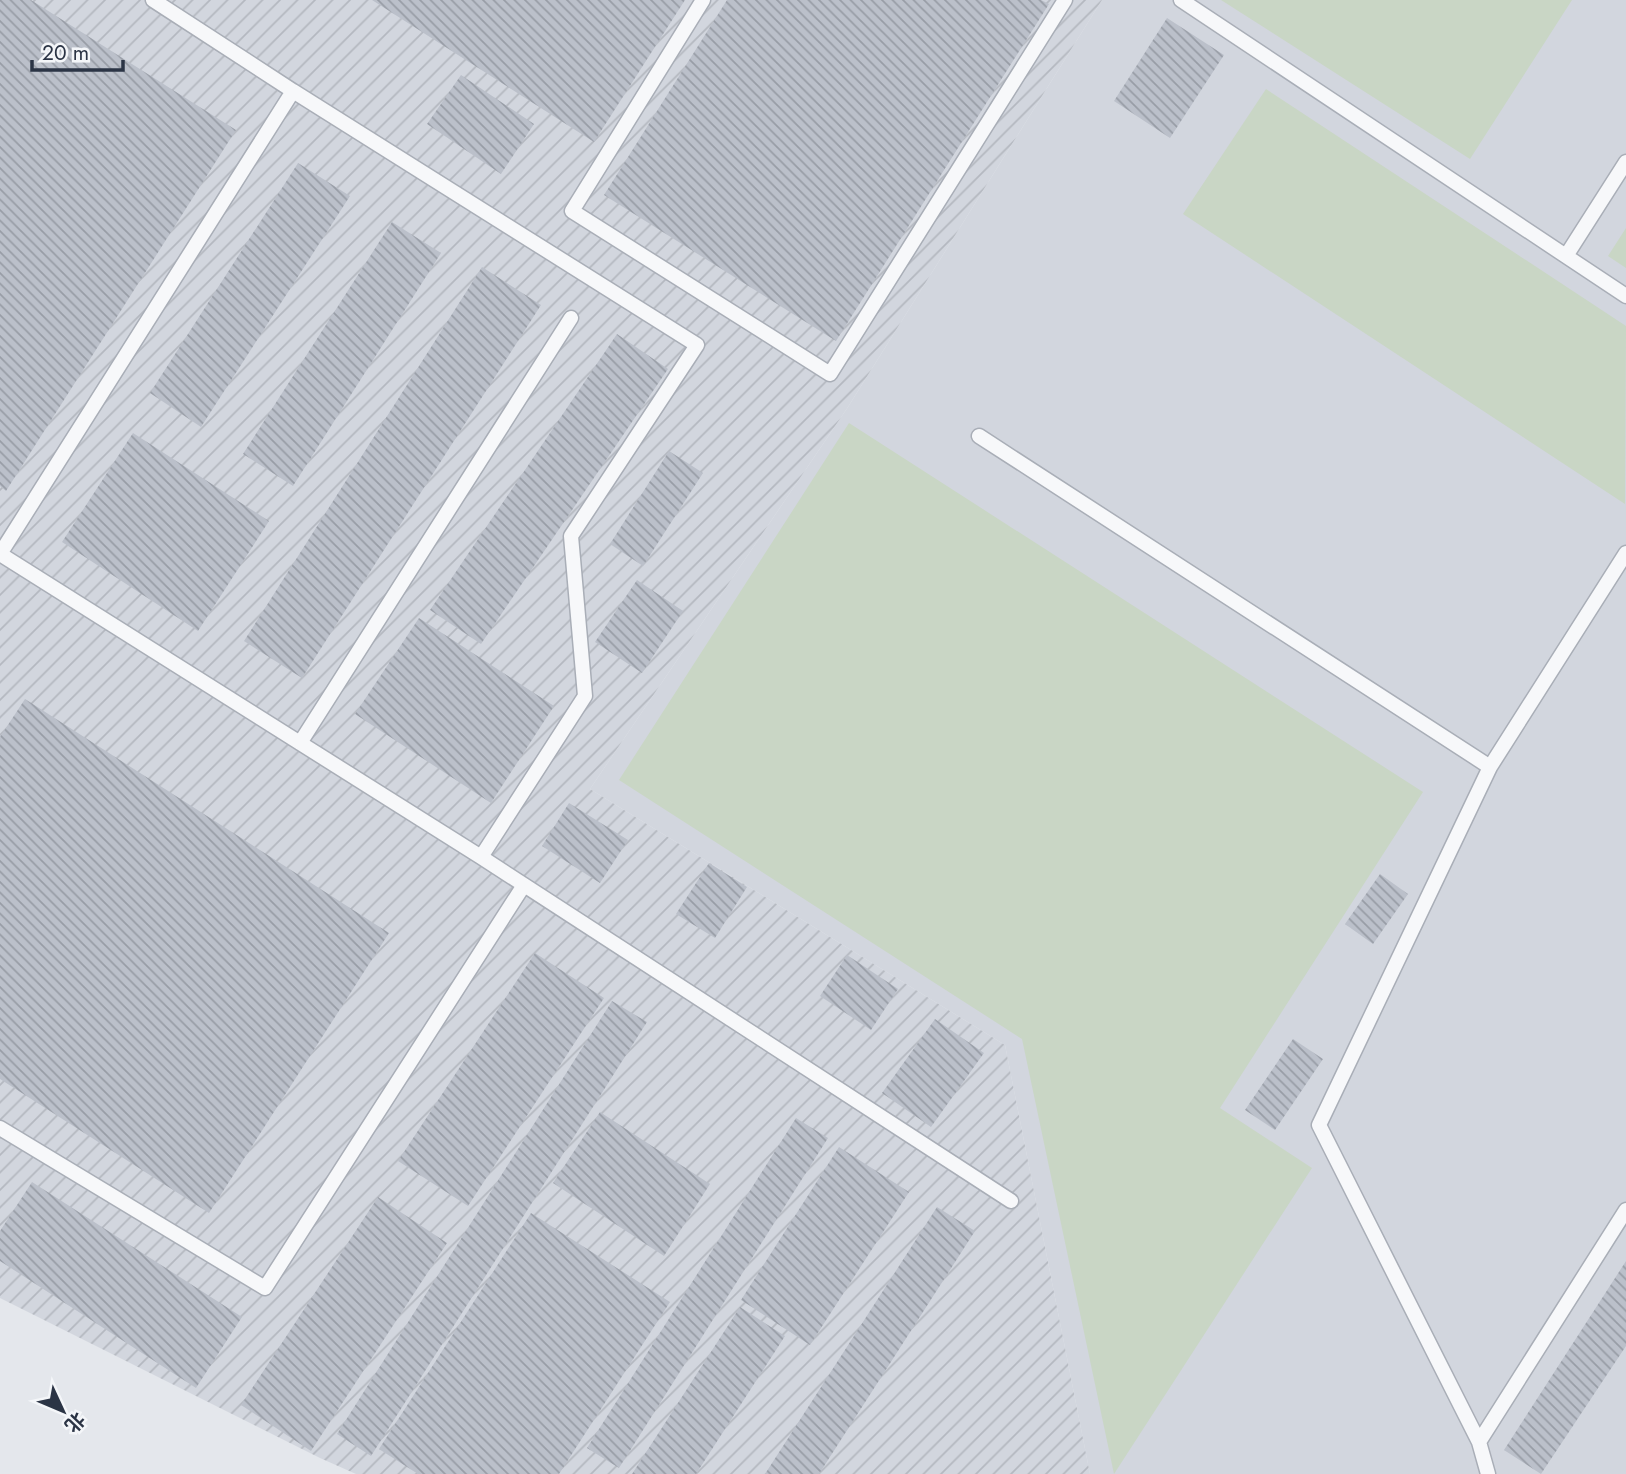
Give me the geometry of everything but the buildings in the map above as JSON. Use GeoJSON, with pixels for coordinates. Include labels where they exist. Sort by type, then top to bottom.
{"type":"FeatureCollection","features":[{"type":"Feature","properties":{"kind":"lane"},"geometry":{"type":"LineString","coordinates":[[153,0],[697,345],[571,536],[585,696],[481,857]]}},
{"type":"Feature","properties":{"kind":"lane"},"geometry":{"type":"LineString","coordinates":[[703,0],[572,211],[830,374],[1065,0]]}},
{"type":"Feature","properties":{"kind":"lane"},"geometry":{"type":"LineString","coordinates":[[1181,0],[1626,296]]}},
{"type":"Feature","properties":{"kind":"lane"},"geometry":{"type":"LineString","coordinates":[[293,91],[0,554],[481,857],[1011,1201]]}},
{"type":"Feature","properties":{"kind":"lane"},"geometry":{"type":"LineString","coordinates":[[1566,256],[1626,162]]}},
{"type":"Feature","properties":{"kind":"lane"},"geometry":{"type":"LineString","coordinates":[[300,743],[571,318]]}},
{"type":"Feature","properties":{"kind":"lane"},"geometry":{"type":"LineString","coordinates":[[979,436],[1490,766]]}},
{"type":"Feature","properties":{"kind":"lane"},"geometry":{"type":"LineString","coordinates":[[1488,1474],[1479,1441],[1319,1125],[1490,766],[1626,553]]}},
{"type":"Feature","properties":{"kind":"lane"},"geometry":{"type":"LineString","coordinates":[[0,1128],[265,1288],[523,885]]}},
{"type":"Feature","properties":{"kind":"lane"},"geometry":{"type":"LineString","coordinates":[[1479,1441],[1626,1210]]}},
{"type":"Feature","properties":{"kind":"shaded area"},"geometry":{"type":"Polygon","coordinates":[[[0,0],[1102,0],[848,407],[590,789],[1005,1045],[1090,1474],[356,1474],[0,1298],[0,0]]]}},
{"type":"Feature","properties":{"kind":"shaded area"},"geometry":{"type":"Polygon","coordinates":[[[1102,0],[1626,0],[1626,1474],[1090,1474],[1005,1045],[590,789],[848,407],[1102,0]]]}},
{"type":"Feature","properties":{"kind":"green space"},"geometry":{"type":"Polygon","coordinates":[[[1221,0],[1572,0],[1470,159],[1221,0]]]}},
{"type":"Feature","properties":{"kind":"green space"},"geometry":{"type":"Polygon","coordinates":[[[1266,89],[1626,326],[1625,504],[1183,214],[1266,89]]]}},
{"type":"Feature","properties":{"kind":"green space"},"geometry":{"type":"Polygon","coordinates":[[[1626,228],[1626,268],[1608,256],[1626,228]]]}},
{"type":"Feature","properties":{"kind":"green space"},"geometry":{"type":"Polygon","coordinates":[[[849,423],[1423,792],[1220,1108],[1312,1168],[1114,1474],[1022,1039],[619,780],[849,423]]]}}]}
